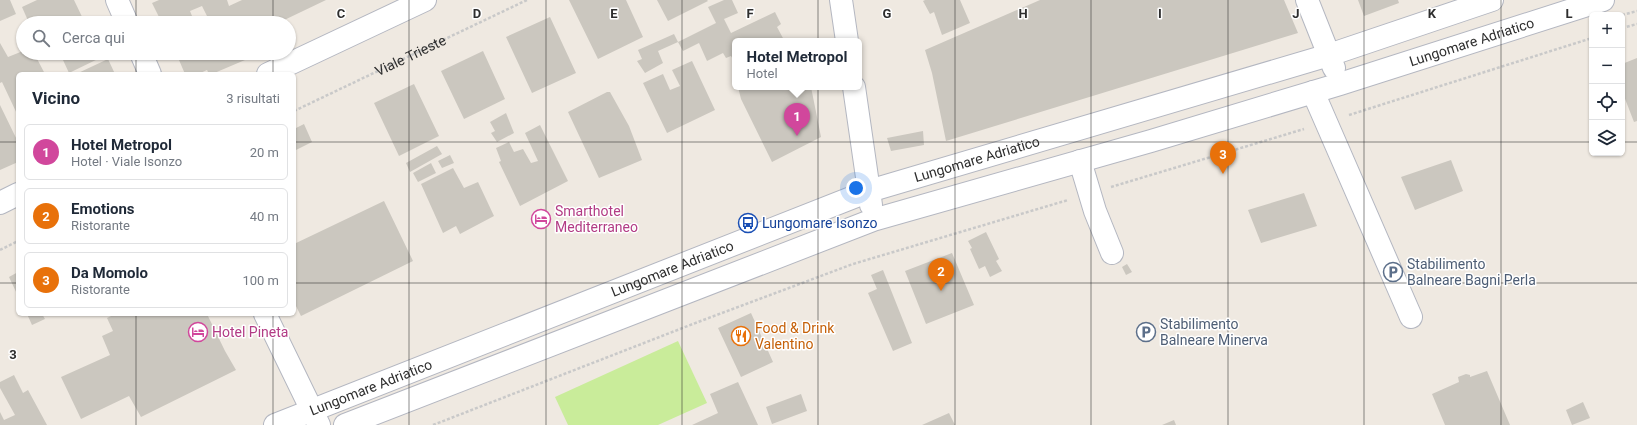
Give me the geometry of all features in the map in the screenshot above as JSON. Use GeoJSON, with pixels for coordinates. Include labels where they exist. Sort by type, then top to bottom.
{"type":"FeatureCollection","features":[{"type":"Feature","properties":{"kind":"street"},"geometry":{"type":"LineString","coordinates":[[117,0],[124,16]]}},
{"type":"Feature","properties":{"kind":"street"},"geometry":{"type":"LineString","coordinates":[[272,72],[425,0]]}},
{"type":"Feature","properties":{"kind":"street"},"geometry":{"type":"LineString","coordinates":[[841,0],[847,38]]}},
{"type":"Feature","properties":{"kind":"street"},"geometry":{"type":"LineString","coordinates":[[1307,0],[1340,84]]}},
{"type":"Feature","properties":{"kind":"street","name":"Lungomare Adriatico"},"geometry":{"type":"LineString","coordinates":[[275,425],[316,418],[869,191],[1329,55],[1492,0]]}},
{"type":"Feature","properties":{"kind":"street","name":"Lungomare Adriatico"},"geometry":{"type":"LineString","coordinates":[[345,425],[873,220],[1080,161],[1340,84],[1603,0]]}},
{"type":"Feature","properties":{"kind":"street"},"geometry":{"type":"LineString","coordinates":[[143,60],[149,72]]}},
{"type":"Feature","properties":{"kind":"street"},"geometry":{"type":"LineString","coordinates":[[854,90],[873,220]]}},
{"type":"Feature","properties":{"kind":"street"},"geometry":{"type":"LineString","coordinates":[[1313,92],[1411,317]]}},
{"type":"Feature","properties":{"kind":"street"},"geometry":{"type":"LineString","coordinates":[[1080,161],[1089,194],[1112,253]]}},
{"type":"Feature","properties":{"kind":"street"},"geometry":{"type":"LineString","coordinates":[[0,203],[16,195]]}},
{"type":"Feature","properties":{"kind":"street"},"geometry":{"type":"LineString","coordinates":[[267,316],[316,418]]}},
{"type":"Feature","properties":{"kind":"path","name":"Viale Trieste"},"geometry":{"type":"LineString","coordinates":[[296,110],[527,0]]}},
{"type":"Feature","properties":{"kind":"path"},"geometry":{"type":"LineString","coordinates":[[1625,15],[1637,11]]}},
{"type":"Feature","properties":{"kind":"path"},"geometry":{"type":"LineString","coordinates":[[1625,27],[1637,24]]}},
{"type":"Feature","properties":{"kind":"path"},"geometry":{"type":"LineString","coordinates":[[433,425],[852,264],[1326,123],[1589,39]]}},
{"type":"Feature","properties":{"kind":"path"},"geometry":{"type":"LineString","coordinates":[[0,250],[16,242]]}},
{"type":"Feature","properties":{"kind":"green space"},"geometry":{"type":"Polygon","coordinates":[[[678,341],[707,403],[658,425],[568,425],[555,397],[678,341]]]}},
{"type":"Feature","properties":{"kind":"building"},"geometry":{"type":"Polygon","coordinates":[[[0,0],[10,0],[16,14],[0,21],[0,0]]]}},
{"type":"Feature","properties":{"kind":"building"},"geometry":{"type":"Polygon","coordinates":[[[37,0],[74,0],[82,16],[26,16],[22,7],[37,0]]]}},
{"type":"Feature","properties":{"kind":"building"},"geometry":{"type":"Polygon","coordinates":[[[159,0],[227,0],[229,6],[242,0],[326,0],[293,16],[207,16],[202,6],[190,11],[192,16],[158,16],[152,3],[159,0]]]}},
{"type":"Feature","properties":{"kind":"building"},"geometry":{"type":"Polygon","coordinates":[[[569,0],[626,0],[643,37],[598,59],[569,0]]]}},
{"type":"Feature","properties":{"kind":"building"},"geometry":{"type":"Polygon","coordinates":[[[657,0],[707,0],[708,1],[668,21],[657,0]]]}},
{"type":"Feature","properties":{"kind":"building"},"geometry":{"type":"Polygon","coordinates":[[[724,0],[732,0],[738,13],[724,19],[731,33],[775,12],[781,24],[777,27],[783,38],[732,38],[732,58],[731,56],[726,58],[723,53],[707,61],[699,43],[683,51],[678,42],[716,23],[708,7],[724,0]]]}},
{"type":"Feature","properties":{"kind":"building"},"geometry":{"type":"Polygon","coordinates":[[[960,0],[970,23],[942,35],[934,12],[930,14],[923,1],[960,0]]]}},
{"type":"Feature","properties":{"kind":"building"},"geometry":{"type":"Polygon","coordinates":[[[1040,0],[1284,0],[1298,33],[946,141],[932,73],[925,50],[1040,0]]]}},
{"type":"Feature","properties":{"kind":"building"},"geometry":{"type":"Polygon","coordinates":[[[1358,0],[1398,0],[1399,3],[1364,16],[1358,0]]]}},
{"type":"Feature","properties":{"kind":"building"},"geometry":{"type":"Polygon","coordinates":[[[550,17],[576,73],[532,93],[506,37],[550,17]]]}},
{"type":"Feature","properties":{"kind":"building"},"geometry":{"type":"Polygon","coordinates":[[[674,34],[678,42],[658,51],[663,63],[645,73],[637,61],[642,59],[638,50],[674,34]]]}},
{"type":"Feature","properties":{"kind":"building"},"geometry":{"type":"Polygon","coordinates":[[[0,43],[8,57],[16,54],[16,60],[38,60],[44,72],[16,72],[16,112],[2,82],[0,83],[0,43]]]}},
{"type":"Feature","properties":{"kind":"building"},"geometry":{"type":"Polygon","coordinates":[[[483,51],[505,99],[464,119],[441,71],[483,51]]]}},
{"type":"Feature","properties":{"kind":"building"},"geometry":{"type":"Polygon","coordinates":[[[1637,58],[1637,121],[1634,122],[1625,99],[1625,63],[1637,58]]]}},
{"type":"Feature","properties":{"kind":"building"},"geometry":{"type":"Polygon","coordinates":[[[63,60],[96,60],[71,72],[69,72],[63,60]]]}},
{"type":"Feature","properties":{"kind":"building"},"geometry":{"type":"Polygon","coordinates":[[[108,60],[114,72],[80,72],[108,60]]]}},
{"type":"Feature","properties":{"kind":"building"},"geometry":{"type":"Polygon","coordinates":[[[179,60],[245,60],[217,72],[208,72],[207,70],[202,72],[184,72],[179,60]]]}},
{"type":"Feature","properties":{"kind":"building"},"geometry":{"type":"Polygon","coordinates":[[[692,61],[715,110],[667,133],[643,83],[663,74],[670,90],[680,86],[672,70],[692,61]]]}},
{"type":"Feature","properties":{"kind":"building"},"geometry":{"type":"Polygon","coordinates":[[[414,84],[439,136],[399,156],[374,103],[414,84]]]}},
{"type":"Feature","properties":{"kind":"building"},"geometry":{"type":"Polygon","coordinates":[[[739,90],[812,90],[821,137],[772,162],[741,99],[739,90]]]}},
{"type":"Feature","properties":{"kind":"building"},"geometry":{"type":"Polygon","coordinates":[[[607,92],[610,92],[629,126],[642,160],[599,178],[568,112],[607,92]]]}},
{"type":"Feature","properties":{"kind":"building"},"geometry":{"type":"Polygon","coordinates":[[[0,105],[16,138],[16,163],[0,170],[0,105]]]}},
{"type":"Feature","properties":{"kind":"building"},"geometry":{"type":"Polygon","coordinates":[[[506,113],[514,133],[497,142],[491,133],[495,131],[490,122],[506,113]]]}},
{"type":"Feature","properties":{"kind":"building"},"geometry":{"type":"Polygon","coordinates":[[[304,124],[312,142],[296,150],[296,128],[304,124]]]}},
{"type":"Feature","properties":{"kind":"building"},"geometry":{"type":"Polygon","coordinates":[[[540,125],[568,181],[520,206],[499,162],[501,161],[496,148],[509,142],[514,152],[523,149],[531,163],[538,161],[525,133],[540,125]]]}},
{"type":"Feature","properties":{"kind":"building"},"geometry":{"type":"Polygon","coordinates":[[[923,131],[924,145],[891,151],[887,138],[923,131]]]}},
{"type":"Feature","properties":{"kind":"building"},"geometry":{"type":"Polygon","coordinates":[[[437,146],[442,154],[410,172],[406,163],[437,146]]]}},
{"type":"Feature","properties":{"kind":"building"},"geometry":{"type":"Polygon","coordinates":[[[450,155],[454,163],[442,168],[438,161],[450,155]]]}},
{"type":"Feature","properties":{"kind":"building"},"geometry":{"type":"Polygon","coordinates":[[[1451,160],[1463,191],[1415,210],[1401,177],[1451,160]]]}},
{"type":"Feature","properties":{"kind":"building"},"geometry":{"type":"Polygon","coordinates":[[[431,163],[436,173],[418,182],[413,173],[431,163]]]}},
{"type":"Feature","properties":{"kind":"building"},"geometry":{"type":"Polygon","coordinates":[[[453,168],[464,188],[478,182],[494,216],[460,234],[456,226],[443,233],[421,184],[453,168]]]}},
{"type":"Feature","properties":{"kind":"building"},"geometry":{"type":"Polygon","coordinates":[[[1304,193],[1317,226],[1261,243],[1248,210],[1304,193]]]}},
{"type":"Feature","properties":{"kind":"building"},"geometry":{"type":"Polygon","coordinates":[[[384,201],[413,261],[301,316],[296,306],[296,243],[384,201]]]}},
{"type":"Feature","properties":{"kind":"building"},"geometry":{"type":"Polygon","coordinates":[[[986,232],[999,259],[996,261],[1002,271],[990,277],[985,266],[979,269],[968,241],[986,232]]]}},
{"type":"Feature","properties":{"kind":"building"},"geometry":{"type":"Polygon","coordinates":[[[952,253],[974,305],[926,324],[905,271],[952,253]]]}},
{"type":"Feature","properties":{"kind":"building"},"geometry":{"type":"Polygon","coordinates":[[[1127,264],[1132,272],[1126,275],[1122,267],[1127,264]]]}},
{"type":"Feature","properties":{"kind":"building"},"geometry":{"type":"Polygon","coordinates":[[[883,270],[912,343],[893,351],[868,293],[877,289],[871,275],[883,270]]]}},
{"type":"Feature","properties":{"kind":"building"},"geometry":{"type":"Polygon","coordinates":[[[16,273],[16,292],[9,277],[16,273]]]}},
{"type":"Feature","properties":{"kind":"building"},"geometry":{"type":"Polygon","coordinates":[[[751,313],[773,362],[741,377],[718,328],[751,313]]]}},
{"type":"Feature","properties":{"kind":"building"},"geometry":{"type":"Polygon","coordinates":[[[28,316],[43,316],[45,319],[32,325],[28,316]]]}},
{"type":"Feature","properties":{"kind":"building"},"geometry":{"type":"Polygon","coordinates":[[[111,316],[208,316],[236,370],[141,417],[129,396],[81,419],[61,377],[110,355],[102,336],[113,331],[107,318],[111,316]]]}},
{"type":"Feature","properties":{"kind":"building"},"geometry":{"type":"Polygon","coordinates":[[[1487,371],[1510,425],[1445,425],[1432,394],[1459,382],[1458,377],[1466,374],[1470,375],[1470,377],[1487,371]]]}},
{"type":"Feature","properties":{"kind":"building"},"geometry":{"type":"Polygon","coordinates":[[[14,375],[23,393],[28,390],[47,425],[0,425],[0,412],[4,420],[15,415],[0,388],[0,382],[14,375]]]}},
{"type":"Feature","properties":{"kind":"building"},"geometry":{"type":"Polygon","coordinates":[[[738,382],[758,425],[692,425],[718,413],[710,394],[738,382]]]}},
{"type":"Feature","properties":{"kind":"building"},"geometry":{"type":"Polygon","coordinates":[[[801,394],[807,411],[772,424],[766,407],[801,394]]]}},
{"type":"Feature","properties":{"kind":"building"},"geometry":{"type":"Polygon","coordinates":[[[1583,402],[1590,418],[1572,425],[1566,410],[1583,402]]]}},
{"type":"Feature","properties":{"kind":"building"},"geometry":{"type":"Polygon","coordinates":[[[949,413],[955,425],[922,425],[949,413]]]}},
{"type":"Feature","properties":{"kind":"building"},"geometry":{"type":"Polygon","coordinates":[[[1174,420],[1176,425],[1162,425],[1174,420]]]}},
{"type":"Feature","properties":{"kind":"place","name":"Hotel Metropol"},"geometry":{"type":"Point","coordinates":[797,136]}},
{"type":"Feature","properties":{"kind":"place","name":"Da Momolo"},"geometry":{"type":"Point","coordinates":[1223,174]}},
{"type":"Feature","properties":{"kind":"place","name":"Smarthotel Mediterraneo"},"geometry":{"type":"Point","coordinates":[541,219]}},
{"type":"Feature","properties":{"kind":"place","name":"Lungomare Isonzo"},"geometry":{"type":"Point","coordinates":[748,223]}},
{"type":"Feature","properties":{"kind":"place","name":"Stabilimento Balneare Bagni Perla"},"geometry":{"type":"Point","coordinates":[1393,272]}},
{"type":"Feature","properties":{"kind":"place","name":"Emotions"},"geometry":{"type":"Point","coordinates":[941,291]}},
{"type":"Feature","properties":{"kind":"place","name":"Hotel Pineta"},"geometry":{"type":"Point","coordinates":[198,332]}},
{"type":"Feature","properties":{"kind":"place","name":"Stabilimento Balneare Minerva"},"geometry":{"type":"Point","coordinates":[1146,332]}},
{"type":"Feature","properties":{"kind":"place","name":"Food & Drink Valentino"},"geometry":{"type":"Point","coordinates":[741,336]}}]}
